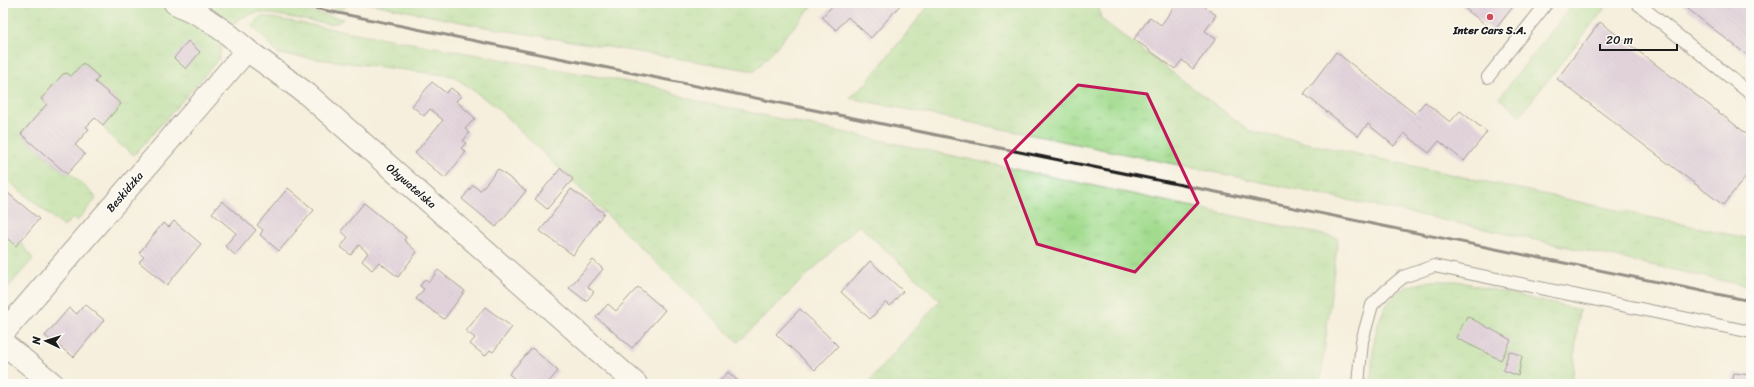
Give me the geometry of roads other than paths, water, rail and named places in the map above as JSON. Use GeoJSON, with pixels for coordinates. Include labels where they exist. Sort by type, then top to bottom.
{"type":"FeatureCollection","features":[{"type":"Feature","properties":{"kind":"street","name":"Obywatelska"},"geometry":{"type":"LineString","coordinates":[[175,3],[202,16],[307,94],[636,384]]}},
{"type":"Feature","properties":{"kind":"street","name":"Beskidzka"},"geometry":{"type":"LineString","coordinates":[[3,333],[247,50]]}},
{"type":"Feature","properties":{"kind":"street"},"geometry":{"type":"LineString","coordinates":[[3,343],[53,384]]}},
{"type":"Feature","properties":{"kind":"lane"},"geometry":{"type":"LineString","coordinates":[[1488,77],[1547,3]]}},
{"type":"Feature","properties":{"kind":"lane"},"geometry":{"type":"LineString","coordinates":[[1637,3],[1751,94]]}},
{"type":"Feature","properties":{"kind":"lane"},"geometry":{"type":"LineString","coordinates":[[1358,384],[1362,341],[1372,305],[1403,277],[1434,266],[1751,332]]}},
{"type":"Feature","properties":{"kind":"railway"},"geometry":{"type":"LineString","coordinates":[[289,3],[1751,301]]}},
{"type":"Feature","properties":{"kind":"place","name":"Inter Cars S.A."},"geometry":{"type":"Point","coordinates":[1490,17]}}]}
